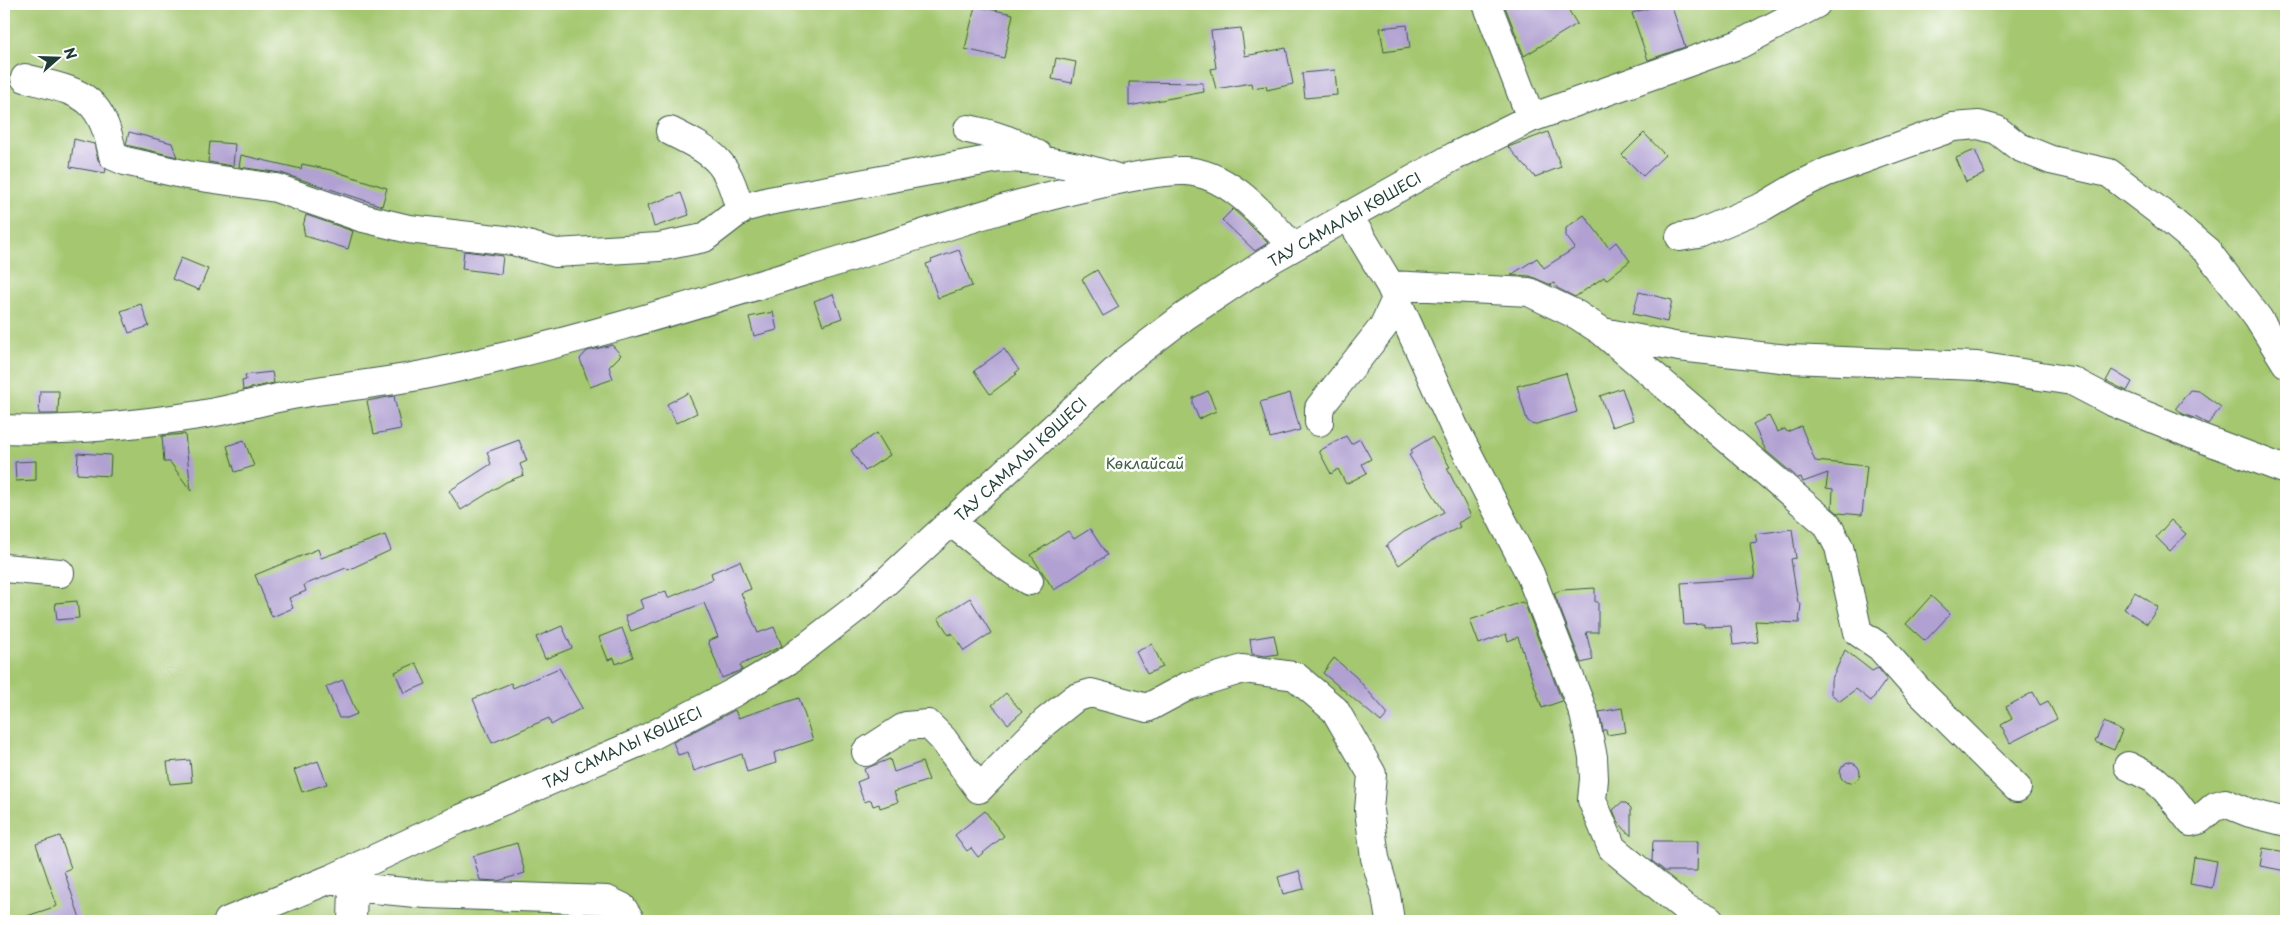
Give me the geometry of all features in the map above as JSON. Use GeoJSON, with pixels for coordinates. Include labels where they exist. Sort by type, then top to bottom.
{"type":"FeatureCollection","features":[{"type":"Feature","properties":{"kind":"street"},"geometry":{"type":"LineString","coordinates":[[1487,4],[1531,118]]}},
{"type":"Feature","properties":{"kind":"street","name":"ТАУ САМАЛЫ КӨШЕСІ"},"geometry":{"type":"LineString","coordinates":[[228,921],[345,879],[458,820],[638,743],[734,692],[789,660],[864,602],[1126,361],[1185,316],[1270,260],[1348,214],[1454,156],[1531,118],[1740,44],[1816,4]]}},
{"type":"Feature","properties":{"kind":"street"},"geometry":{"type":"LineString","coordinates":[[24,78],[82,95],[97,109],[108,132],[113,156],[119,159],[187,174],[276,188],[363,218],[409,229],[513,242],[556,253],[659,247],[704,238],[740,211],[769,201],[984,161],[1032,158],[1095,170],[1121,179]]}},
{"type":"Feature","properties":{"kind":"street"},"geometry":{"type":"LineString","coordinates":[[1680,237],[1698,234],[1764,206],[1798,186],[1828,172],[1953,127],[1979,125],[1997,130],[2019,147],[2051,160],[2109,173],[2156,209],[2207,251],[2258,318],[2286,362]]}},
{"type":"Feature","properties":{"kind":"street"},"geometry":{"type":"LineString","coordinates":[[968,129],[984,132],[1021,145],[1048,161]]}},
{"type":"Feature","properties":{"kind":"street"},"geometry":{"type":"LineString","coordinates":[[670,130],[708,152],[724,166],[733,186],[740,211]]}},
{"type":"Feature","properties":{"kind":"street"},"geometry":{"type":"LineString","coordinates":[[4,429],[42,430],[155,421],[201,415],[288,396],[432,373],[593,333],[743,290],[1031,199],[1121,179],[1184,171],[1209,175],[1230,188],[1267,219],[1293,247]]}},
{"type":"Feature","properties":{"kind":"street"},"geometry":{"type":"LineString","coordinates":[[1348,214],[1393,292],[1455,429],[1530,574],[1584,714],[1593,757],[1594,779],[1592,800],[1612,848],[1686,908],[1710,921]]}},
{"type":"Feature","properties":{"kind":"street"},"geometry":{"type":"LineString","coordinates":[[1393,292],[1529,292],[1577,316],[1603,332],[1827,524],[1839,548],[1858,632],[1880,647],[1918,690],[2017,788]]}},
{"type":"Feature","properties":{"kind":"street"},"geometry":{"type":"LineString","coordinates":[[1319,422],[1319,408],[1383,327],[1393,292]]}},
{"type":"Feature","properties":{"kind":"street"},"geometry":{"type":"LineString","coordinates":[[1603,332],[1679,347],[1758,356],[1977,366],[2072,381],[2110,401],[2286,470]]}},
{"type":"Feature","properties":{"kind":"street"},"geometry":{"type":"LineString","coordinates":[[951,523],[975,539],[1000,564],[1029,581]]}},
{"type":"Feature","properties":{"kind":"street"},"geometry":{"type":"LineString","coordinates":[[4,568],[60,574]]}},
{"type":"Feature","properties":{"kind":"street"},"geometry":{"type":"LineString","coordinates":[[866,752],[906,726],[928,724],[944,739],[979,789],[1045,722],[1075,698],[1092,693],[1147,708],[1188,686],[1243,669],[1295,676],[1335,710],[1372,774],[1369,810],[1375,858],[1386,895],[1390,921]]}},
{"type":"Feature","properties":{"kind":"street"},"geometry":{"type":"LineString","coordinates":[[2128,766],[2154,779],[2166,790],[2191,822],[2198,820],[2215,806],[2225,803],[2286,822]]}},
{"type":"Feature","properties":{"kind":"street"},"geometry":{"type":"LineString","coordinates":[[352,921],[345,879],[435,895],[607,900],[622,907],[631,921]]}},
{"type":"Feature","properties":{"kind":"green space","name":"Көклайсай"},"geometry":{"type":"Polygon","coordinates":[[[4,4],[2286,4],[2286,921],[4,921],[4,4]]]}},
{"type":"Feature","properties":{"kind":"building"},"geometry":{"type":"Polygon","coordinates":[[[1504,4],[1565,4],[1577,24],[1524,56],[1504,4]]]}},
{"type":"Feature","properties":{"kind":"building"},"geometry":{"type":"Polygon","coordinates":[[[1648,4],[1671,4],[1685,47],[1648,60],[1632,13],[1649,8],[1648,4]]]}},
{"type":"Feature","properties":{"kind":"building"},"geometry":{"type":"Polygon","coordinates":[[[975,6],[1013,14],[1004,58],[965,49],[975,6]]]}},
{"type":"Feature","properties":{"kind":"building"},"geometry":{"type":"Polygon","coordinates":[[[1407,25],[1410,48],[1384,52],[1380,28],[1407,25]]]}},
{"type":"Feature","properties":{"kind":"building"},"geometry":{"type":"Polygon","coordinates":[[[1241,28],[1245,56],[1286,48],[1293,84],[1267,90],[1266,86],[1252,88],[1251,83],[1216,89],[1211,69],[1216,68],[1211,31],[1241,28]]]}},
{"type":"Feature","properties":{"kind":"building"},"geometry":{"type":"Polygon","coordinates":[[[1056,58],[1076,62],[1072,83],[1052,79],[1056,58]]]}},
{"type":"Feature","properties":{"kind":"building"},"geometry":{"type":"Polygon","coordinates":[[[1335,70],[1337,95],[1305,98],[1302,73],[1335,70]]]}},
{"type":"Feature","properties":{"kind":"building"},"geometry":{"type":"Polygon","coordinates":[[[1129,82],[1203,83],[1204,92],[1129,106],[1129,82]]]}},
{"type":"Feature","properties":{"kind":"building"},"geometry":{"type":"Polygon","coordinates":[[[129,132],[172,143],[177,157],[126,145],[129,132]]]}},
{"type":"Feature","properties":{"kind":"building"},"geometry":{"type":"Polygon","coordinates":[[[1548,132],[1561,167],[1535,177],[1508,147],[1548,132]]]}},
{"type":"Feature","properties":{"kind":"building"},"geometry":{"type":"Polygon","coordinates":[[[1644,133],[1665,155],[1643,176],[1622,155],[1644,133]]]}},
{"type":"Feature","properties":{"kind":"building"},"geometry":{"type":"Polygon","coordinates":[[[74,139],[94,144],[98,160],[106,169],[105,173],[70,167],[74,139]]]}},
{"type":"Feature","properties":{"kind":"building"},"geometry":{"type":"Polygon","coordinates":[[[210,142],[235,144],[233,166],[208,162],[210,142]]]}},
{"type":"Feature","properties":{"kind":"building"},"geometry":{"type":"Polygon","coordinates":[[[1975,150],[1985,174],[1966,182],[1956,158],[1975,150]]]}},
{"type":"Feature","properties":{"kind":"building"},"geometry":{"type":"Polygon","coordinates":[[[241,155],[301,169],[302,164],[331,170],[387,188],[382,206],[281,173],[239,167],[241,155]]]}},
{"type":"Feature","properties":{"kind":"building"},"geometry":{"type":"Polygon","coordinates":[[[681,193],[689,215],[654,227],[648,205],[681,193]]]}},
{"type":"Feature","properties":{"kind":"building"},"geometry":{"type":"Polygon","coordinates":[[[1233,209],[1268,243],[1255,251],[1222,220],[1233,209]]]}},
{"type":"Feature","properties":{"kind":"building"},"geometry":{"type":"Polygon","coordinates":[[[306,215],[353,231],[348,249],[305,236],[303,226],[306,215]]]}},
{"type":"Feature","properties":{"kind":"building"},"geometry":{"type":"Polygon","coordinates":[[[1584,215],[1609,248],[1616,242],[1630,261],[1606,280],[1604,277],[1575,297],[1557,288],[1554,283],[1551,285],[1530,276],[1511,275],[1537,258],[1544,268],[1575,248],[1566,236],[1566,228],[1584,215]]]}},
{"type":"Feature","properties":{"kind":"building"},"geometry":{"type":"Polygon","coordinates":[[[959,250],[972,286],[938,298],[926,264],[932,262],[931,260],[959,250]]]}},
{"type":"Feature","properties":{"kind":"building"},"geometry":{"type":"Polygon","coordinates":[[[464,251],[503,256],[501,274],[462,269],[464,251]]]}},
{"type":"Feature","properties":{"kind":"building"},"geometry":{"type":"Polygon","coordinates":[[[181,258],[208,269],[199,290],[172,279],[181,258]]]}},
{"type":"Feature","properties":{"kind":"building"},"geometry":{"type":"Polygon","coordinates":[[[1097,270],[1119,307],[1103,316],[1082,279],[1097,270]]]}},
{"type":"Feature","properties":{"kind":"building"},"geometry":{"type":"Polygon","coordinates":[[[1639,292],[1672,300],[1667,322],[1633,314],[1639,292]]]}},
{"type":"Feature","properties":{"kind":"building"},"geometry":{"type":"Polygon","coordinates":[[[833,294],[842,318],[823,325],[814,301],[833,294]]]}},
{"type":"Feature","properties":{"kind":"building"},"geometry":{"type":"Polygon","coordinates":[[[141,304],[149,326],[129,333],[121,311],[141,304]]]}},
{"type":"Feature","properties":{"kind":"building"},"geometry":{"type":"Polygon","coordinates":[[[773,312],[777,330],[754,336],[749,317],[773,312]]]}},
{"type":"Feature","properties":{"kind":"building"},"geometry":{"type":"Polygon","coordinates":[[[612,345],[621,355],[609,367],[613,379],[590,387],[580,359],[587,351],[612,345]]]}},
{"type":"Feature","properties":{"kind":"building"},"geometry":{"type":"Polygon","coordinates":[[[1004,349],[1019,370],[1015,373],[1017,374],[990,394],[974,371],[1004,349]]]}},
{"type":"Feature","properties":{"kind":"building"},"geometry":{"type":"Polygon","coordinates":[[[2112,370],[2132,382],[2127,391],[2106,381],[2112,370]]]}},
{"type":"Feature","properties":{"kind":"building"},"geometry":{"type":"Polygon","coordinates":[[[272,372],[274,383],[243,390],[242,381],[246,380],[245,375],[272,372]]]}},
{"type":"Feature","properties":{"kind":"building"},"geometry":{"type":"Polygon","coordinates":[[[1566,373],[1577,412],[1533,425],[1527,420],[1517,386],[1566,373]]]}},
{"type":"Feature","properties":{"kind":"building"},"geometry":{"type":"Polygon","coordinates":[[[1622,388],[1633,420],[1612,427],[1600,396],[1622,388]]]}},
{"type":"Feature","properties":{"kind":"building"},"geometry":{"type":"Polygon","coordinates":[[[2190,390],[2199,391],[2221,407],[2208,424],[2195,417],[2183,414],[2176,408],[2190,390]]]}},
{"type":"Feature","properties":{"kind":"building"},"geometry":{"type":"Polygon","coordinates":[[[40,391],[59,391],[58,414],[39,414],[40,391]]]}},
{"type":"Feature","properties":{"kind":"building"},"geometry":{"type":"Polygon","coordinates":[[[1208,391],[1216,411],[1199,419],[1193,405],[1193,398],[1208,391]]]}},
{"type":"Feature","properties":{"kind":"building"},"geometry":{"type":"Polygon","coordinates":[[[688,393],[697,413],[676,423],[667,404],[688,393]]]}},
{"type":"Feature","properties":{"kind":"building"},"geometry":{"type":"Polygon","coordinates":[[[1290,393],[1300,430],[1270,438],[1260,402],[1290,393]]]}},
{"type":"Feature","properties":{"kind":"building"},"geometry":{"type":"Polygon","coordinates":[[[394,396],[401,429],[374,434],[367,401],[394,396]]]}},
{"type":"Feature","properties":{"kind":"building"},"geometry":{"type":"Polygon","coordinates":[[[1769,416],[1777,432],[1785,429],[1787,432],[1801,426],[1815,461],[1867,466],[1862,515],[1838,513],[1832,508],[1833,489],[1826,488],[1828,473],[1803,482],[1801,477],[1798,478],[1766,451],[1753,424],[1769,416]]]}},
{"type":"Feature","properties":{"kind":"building"},"geometry":{"type":"Polygon","coordinates":[[[877,433],[890,455],[865,471],[851,450],[877,433]]]}},
{"type":"Feature","properties":{"kind":"building"},"geometry":{"type":"Polygon","coordinates":[[[185,434],[191,491],[170,462],[164,462],[162,436],[185,434]]]}},
{"type":"Feature","properties":{"kind":"building"},"geometry":{"type":"Polygon","coordinates":[[[1346,436],[1351,444],[1360,439],[1371,459],[1362,464],[1367,473],[1346,484],[1338,469],[1331,474],[1319,451],[1346,436]]]}},
{"type":"Feature","properties":{"kind":"building"},"geometry":{"type":"Polygon","coordinates":[[[1432,437],[1450,467],[1447,468],[1471,516],[1458,523],[1460,527],[1430,542],[1399,565],[1386,546],[1404,532],[1444,512],[1409,455],[1413,453],[1411,450],[1432,437]]]}},
{"type":"Feature","properties":{"kind":"building"},"geometry":{"type":"Polygon","coordinates":[[[244,440],[254,466],[235,472],[227,446],[244,440]]]}},
{"type":"Feature","properties":{"kind":"building"},"geometry":{"type":"Polygon","coordinates":[[[519,440],[527,461],[520,464],[524,475],[506,482],[461,510],[449,491],[491,464],[487,452],[519,440]]]}},
{"type":"Feature","properties":{"kind":"building"},"geometry":{"type":"Polygon","coordinates":[[[78,453],[111,455],[110,476],[77,474],[78,453]]]}},
{"type":"Feature","properties":{"kind":"building"},"geometry":{"type":"Polygon","coordinates":[[[36,461],[36,480],[16,481],[15,462],[36,461]]]}},
{"type":"Feature","properties":{"kind":"building"},"geometry":{"type":"Polygon","coordinates":[[[2171,520],[2186,534],[2170,551],[2156,537],[2171,520]]]}},
{"type":"Feature","properties":{"kind":"building"},"geometry":{"type":"Polygon","coordinates":[[[1090,529],[1107,555],[1054,590],[1031,555],[1068,531],[1074,539],[1090,529]]]}},
{"type":"Feature","properties":{"kind":"building"},"geometry":{"type":"Polygon","coordinates":[[[1792,529],[1796,558],[1791,559],[1798,603],[1801,603],[1799,623],[1755,621],[1758,642],[1733,645],[1731,626],[1704,627],[1704,624],[1684,625],[1681,583],[1755,578],[1750,543],[1757,542],[1755,534],[1792,529]]]}},
{"type":"Feature","properties":{"kind":"building"},"geometry":{"type":"Polygon","coordinates":[[[385,535],[391,550],[348,570],[346,568],[304,585],[306,591],[289,598],[293,608],[272,617],[255,575],[318,549],[321,558],[385,535]]]}},
{"type":"Feature","properties":{"kind":"building"},"geometry":{"type":"Polygon","coordinates":[[[740,561],[751,589],[741,593],[758,633],[774,627],[782,646],[740,665],[742,670],[722,678],[708,641],[718,637],[704,603],[631,631],[625,616],[643,608],[640,600],[666,591],[668,598],[713,579],[711,573],[740,561]]]}},
{"type":"Feature","properties":{"kind":"building"},"geometry":{"type":"Polygon","coordinates":[[[1595,588],[1595,602],[1598,602],[1598,632],[1586,632],[1593,660],[1581,663],[1554,593],[1562,590],[1595,588]]]}},
{"type":"Feature","properties":{"kind":"building"},"geometry":{"type":"Polygon","coordinates":[[[2135,592],[2158,607],[2147,624],[2124,609],[2135,592]]]}},
{"type":"Feature","properties":{"kind":"building"},"geometry":{"type":"Polygon","coordinates":[[[1931,596],[1950,614],[1925,641],[1906,624],[1931,596]]]}},
{"type":"Feature","properties":{"kind":"building"},"geometry":{"type":"Polygon","coordinates":[[[970,598],[991,633],[964,651],[952,633],[949,635],[938,618],[970,598]]]}},
{"type":"Feature","properties":{"kind":"building"},"geometry":{"type":"Polygon","coordinates":[[[77,601],[79,618],[57,620],[55,603],[77,601]]]}},
{"type":"Feature","properties":{"kind":"building"},"geometry":{"type":"Polygon","coordinates":[[[1522,602],[1525,604],[1562,701],[1542,708],[1518,637],[1508,641],[1506,634],[1479,644],[1470,620],[1522,602]]]}},
{"type":"Feature","properties":{"kind":"building"},"geometry":{"type":"Polygon","coordinates":[[[562,626],[572,648],[545,659],[536,637],[562,626]]]}},
{"type":"Feature","properties":{"kind":"building"},"geometry":{"type":"Polygon","coordinates":[[[622,628],[633,657],[616,664],[614,658],[608,660],[599,637],[622,628]]]}},
{"type":"Feature","properties":{"kind":"building"},"geometry":{"type":"Polygon","coordinates":[[[1274,635],[1278,654],[1265,656],[1252,654],[1250,639],[1274,635]]]}},
{"type":"Feature","properties":{"kind":"building"},"geometry":{"type":"Polygon","coordinates":[[[1152,644],[1163,667],[1147,674],[1136,652],[1152,644]]]}},
{"type":"Feature","properties":{"kind":"building"},"geometry":{"type":"Polygon","coordinates":[[[1845,650],[1872,671],[1878,668],[1887,679],[1871,701],[1856,689],[1840,701],[1831,694],[1831,681],[1845,650]]]}},
{"type":"Feature","properties":{"kind":"building"},"geometry":{"type":"Polygon","coordinates":[[[1334,658],[1356,677],[1388,714],[1381,722],[1323,673],[1334,658]]]}},
{"type":"Feature","properties":{"kind":"building"},"geometry":{"type":"Polygon","coordinates":[[[416,663],[426,684],[404,693],[395,672],[416,663]]]}},
{"type":"Feature","properties":{"kind":"building"},"geometry":{"type":"Polygon","coordinates":[[[559,668],[582,708],[551,725],[549,718],[492,743],[473,699],[511,683],[513,688],[559,668]]]}},
{"type":"Feature","properties":{"kind":"building"},"geometry":{"type":"Polygon","coordinates":[[[343,680],[357,714],[347,718],[339,718],[326,687],[343,680]]]}},
{"type":"Feature","properties":{"kind":"building"},"geometry":{"type":"Polygon","coordinates":[[[2033,692],[2040,705],[2048,701],[2057,719],[2010,743],[2001,725],[2012,719],[2006,707],[2033,692]]]}},
{"type":"Feature","properties":{"kind":"building"},"geometry":{"type":"Polygon","coordinates":[[[1006,693],[1022,712],[1008,724],[992,705],[1006,693]]]}},
{"type":"Feature","properties":{"kind":"building"},"geometry":{"type":"Polygon","coordinates":[[[799,698],[813,740],[774,753],[776,763],[747,772],[742,754],[694,771],[688,752],[678,755],[673,742],[735,710],[738,718],[799,698]]]}},
{"type":"Feature","properties":{"kind":"building"},"geometry":{"type":"Polygon","coordinates":[[[1622,708],[1626,732],[1607,735],[1606,730],[1603,730],[1599,712],[1622,708]]]}},
{"type":"Feature","properties":{"kind":"building"},"geometry":{"type":"Polygon","coordinates":[[[2104,722],[2122,731],[2114,750],[2095,742],[2104,722]]]}},
{"type":"Feature","properties":{"kind":"building"},"geometry":{"type":"Polygon","coordinates":[[[890,759],[894,772],[922,762],[929,780],[894,792],[898,802],[880,808],[879,804],[873,806],[871,800],[864,802],[857,782],[867,778],[864,769],[890,759]]]}},
{"type":"Feature","properties":{"kind":"building"},"geometry":{"type":"Polygon","coordinates":[[[190,760],[192,782],[170,784],[167,762],[190,760]]]}},
{"type":"Feature","properties":{"kind":"building"},"geometry":{"type":"Polygon","coordinates":[[[318,761],[327,784],[302,792],[294,770],[318,761]]]}},
{"type":"Feature","properties":{"kind":"building"},"geometry":{"type":"Polygon","coordinates":[[[1846,763],[1854,763],[1860,769],[1860,777],[1854,783],[1846,783],[1840,777],[1840,769],[1846,763]]]}},
{"type":"Feature","properties":{"kind":"building"},"geometry":{"type":"Polygon","coordinates":[[[1621,803],[1626,803],[1631,808],[1631,836],[1618,822],[1613,810],[1621,803]]]}},
{"type":"Feature","properties":{"kind":"building"},"geometry":{"type":"Polygon","coordinates":[[[985,811],[1004,836],[978,857],[971,848],[967,851],[955,835],[985,811]]]}},
{"type":"Feature","properties":{"kind":"building"},"geometry":{"type":"Polygon","coordinates":[[[60,836],[71,868],[64,871],[81,921],[24,921],[24,917],[57,906],[36,844],[60,836]]]}},
{"type":"Feature","properties":{"kind":"building"},"geometry":{"type":"Polygon","coordinates":[[[1653,841],[1698,841],[1697,871],[1665,871],[1652,861],[1653,841]]]}},
{"type":"Feature","properties":{"kind":"building"},"geometry":{"type":"Polygon","coordinates":[[[517,843],[525,873],[498,881],[480,880],[473,856],[517,843]]]}},
{"type":"Feature","properties":{"kind":"building"},"geometry":{"type":"Polygon","coordinates":[[[2263,848],[2286,852],[2286,871],[2260,866],[2263,848]]]}},
{"type":"Feature","properties":{"kind":"building"},"geometry":{"type":"Polygon","coordinates":[[[2194,857],[2217,861],[2212,888],[2190,884],[2194,857]]]}},
{"type":"Feature","properties":{"kind":"building"},"geometry":{"type":"Polygon","coordinates":[[[1299,871],[1304,889],[1283,894],[1278,877],[1299,871]]]}}]}
